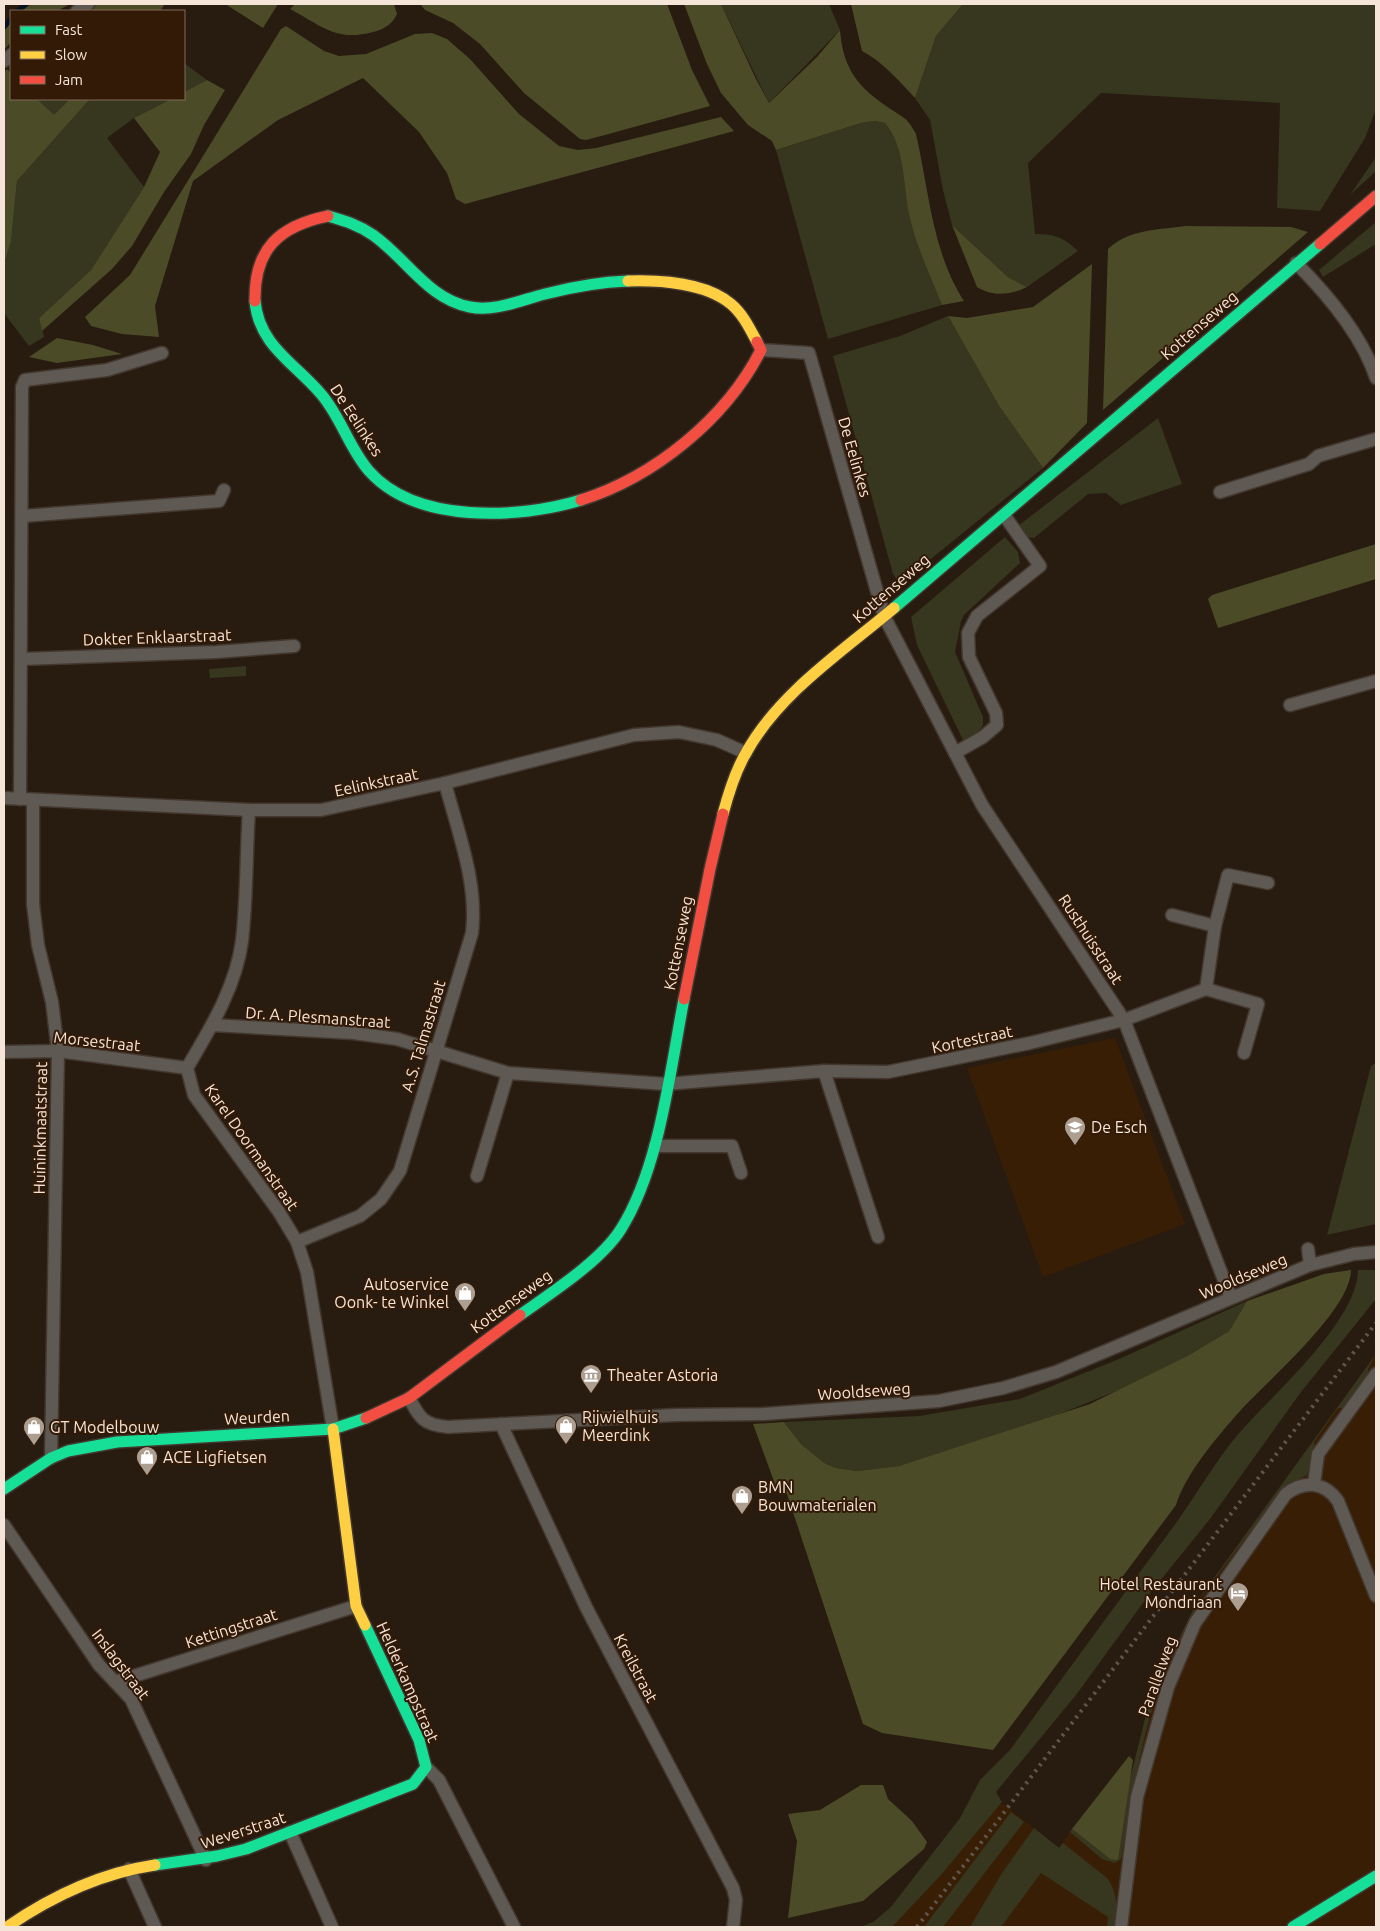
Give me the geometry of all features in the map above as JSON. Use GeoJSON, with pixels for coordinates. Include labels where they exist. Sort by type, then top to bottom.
{"type":"FeatureCollection","features":[{"type":"Feature","properties":{"kind":"street","name":"Kottenseweg"},"geometry":{"type":"LineString","coordinates":[[333,1429],[362,1420],[408,1398],[567,1281],[602,1251],[621,1230],[638,1196],[655,1146],[710,869],[725,808],[746,753],[770,720],[800,687],[1376,196]]}},
{"type":"Feature","properties":{"kind":"street","name":"De Eelinkes"},"geometry":{"type":"LineString","coordinates":[[328,216],[352,220],[375,234],[428,286],[448,301],[464,307],[485,309],[499,307],[591,283],[636,280],[661,281],[704,290],[726,300],[744,317],[761,350],[752,369],[728,400],[660,462],[629,481],[583,501],[552,509],[507,514],[458,512],[400,494],[376,478],[356,451],[341,421],[326,399],[313,383],[272,346],[259,317],[253,295],[256,274],[266,252],[282,233],[311,219],[328,216]]}},
{"type":"Feature","properties":{"kind":"street"},"geometry":{"type":"LineString","coordinates":[[1296,263],[1318,285],[1372,353],[1376,378]]}},
{"type":"Feature","properties":{"kind":"street","name":"De Eelinkes"},"geometry":{"type":"LineString","coordinates":[[761,350],[809,353],[884,616]]}},
{"type":"Feature","properties":{"kind":"street","name":"Huininkmaatstraat"},"geometry":{"type":"LineString","coordinates":[[51,1458],[58,1051],[52,1002],[38,945],[33,904],[26,800],[22,659],[22,387],[25,380],[107,370],[162,353]]}},
{"type":"Feature","properties":{"kind":"street"},"geometry":{"type":"LineString","coordinates":[[1220,492],[1309,464],[1318,456],[1376,439]]}},
{"type":"Feature","properties":{"kind":"street"},"geometry":{"type":"LineString","coordinates":[[23,516],[219,501],[224,490]]}},
{"type":"Feature","properties":{"kind":"street"},"geometry":{"type":"LineString","coordinates":[[955,754],[983,737],[997,725],[996,713],[969,657],[968,633],[977,616],[1040,566],[1004,515]]}},
{"type":"Feature","properties":{"kind":"street","name":"Rusthuisstraat"},"geometry":{"type":"LineString","coordinates":[[884,616],[982,805],[1124,1020],[1231,1298]]}},
{"type":"Feature","properties":{"kind":"street","name":"Dokter Enklaarstraat"},"geometry":{"type":"LineString","coordinates":[[22,659],[216,652],[294,646]]}},
{"type":"Feature","properties":{"kind":"street"},"geometry":{"type":"LineString","coordinates":[[1290,705],[1376,681]]}},
{"type":"Feature","properties":{"kind":"street","name":"Eelinkstraat"},"geometry":{"type":"LineString","coordinates":[[4,798],[249,810],[321,810],[445,783],[634,735],[679,732],[717,740],[746,753]]}},
{"type":"Feature","properties":{"kind":"street","name":"A.S. Talmastraat"},"geometry":{"type":"LineString","coordinates":[[296,1242],[360,1216],[381,1199],[400,1170],[472,933],[474,910],[472,889],[445,783]]}},
{"type":"Feature","properties":{"kind":"street"},"geometry":{"type":"LineString","coordinates":[[187,1068],[212,1025],[229,989],[242,942],[249,810]]}},
{"type":"Feature","properties":{"kind":"street"},"geometry":{"type":"LineString","coordinates":[[1244,1053],[1258,1004],[1206,989],[1215,926],[1228,875],[1268,883]]}},
{"type":"Feature","properties":{"kind":"street"},"geometry":{"type":"LineString","coordinates":[[1172,915],[1215,926]]}},
{"type":"Feature","properties":{"kind":"street","name":"Kortestraat"},"geometry":{"type":"LineString","coordinates":[[666,1084],[824,1071],[888,1072],[1030,1044],[1124,1020],[1206,989]]}},
{"type":"Feature","properties":{"kind":"street","name":"Dr. A. Plesmanstraat"},"geometry":{"type":"LineString","coordinates":[[212,1025],[353,1033],[397,1039],[508,1073],[666,1084]]}},
{"type":"Feature","properties":{"kind":"street","name":"Morsestraat"},"geometry":{"type":"LineString","coordinates":[[4,1052],[58,1051],[187,1068]]}},
{"type":"Feature","properties":{"kind":"street","name":"Karel Doormanstraat"},"geometry":{"type":"LineString","coordinates":[[187,1068],[194,1096],[279,1212],[296,1242]]}},
{"type":"Feature","properties":{"kind":"street"},"geometry":{"type":"LineString","coordinates":[[824,1071],[878,1237]]}},
{"type":"Feature","properties":{"kind":"street"},"geometry":{"type":"LineString","coordinates":[[477,1176],[508,1073]]}},
{"type":"Feature","properties":{"kind":"street"},"geometry":{"type":"LineString","coordinates":[[655,1146],[732,1146],[741,1173]]}},
{"type":"Feature","properties":{"kind":"street"},"geometry":{"type":"LineString","coordinates":[[296,1242],[307,1272],[333,1429]]}},
{"type":"Feature","properties":{"kind":"street","name":"Wooldseweg"},"geometry":{"type":"LineString","coordinates":[[1308,1249],[1310,1265]]}},
{"type":"Feature","properties":{"kind":"street","name":"Wooldseweg"},"geometry":{"type":"LineString","coordinates":[[408,1398],[420,1417],[434,1426],[676,1415],[764,1414],[939,1401],[1004,1388],[1056,1372],[1310,1265],[1354,1254],[1376,1252]]}},
{"type":"Feature","properties":{"kind":"street"},"geometry":{"type":"LineString","coordinates":[[1376,1374],[1318,1454],[1314,1484],[1327,1489],[1338,1501],[1376,1596]]}},
{"type":"Feature","properties":{"kind":"street","name":"Kreilstraat"},"geometry":{"type":"LineString","coordinates":[[501,1424],[586,1607],[733,1888],[736,1900],[733,1927]]}},
{"type":"Feature","properties":{"kind":"street","name":"Weurden"},"geometry":{"type":"LineString","coordinates":[[4,1489],[51,1458],[68,1451],[117,1442],[333,1429]]}},
{"type":"Feature","properties":{"kind":"street","name":"Helderkampstraat"},"geometry":{"type":"LineString","coordinates":[[333,1429],[356,1606],[420,1740],[426,1767],[439,1780],[514,1927]]}},
{"type":"Feature","properties":{"kind":"street","name":"Parallelweg"},"geometry":{"type":"LineString","coordinates":[[1120,1927],[1137,1797],[1157,1722],[1179,1657],[1195,1622],[1286,1494],[1294,1488],[1314,1484]]}},
{"type":"Feature","properties":{"kind":"street","name":"Inslagstraat"},"geometry":{"type":"LineString","coordinates":[[4,1525],[99,1665],[131,1699],[206,1860]]}},
{"type":"Feature","properties":{"kind":"street","name":"Kettingstraat"},"geometry":{"type":"LineString","coordinates":[[115,1682],[356,1606]]}},
{"type":"Feature","properties":{"kind":"street","name":"Weverstraat"},"geometry":{"type":"LineString","coordinates":[[7,1927],[28,1911],[100,1878],[129,1869],[206,1860],[246,1849],[413,1784],[426,1767]]}},
{"type":"Feature","properties":{"kind":"street"},"geometry":{"type":"LineString","coordinates":[[290,1832],[332,1927]]}},
{"type":"Feature","properties":{"kind":"street"},"geometry":{"type":"LineString","coordinates":[[129,1869],[155,1927]]}},
{"type":"Feature","properties":{"kind":"street"},"geometry":{"type":"LineString","coordinates":[[1293,1927],[1376,1876]]}},
{"type":"Feature","properties":{"kind":"shaded area"},"geometry":{"type":"Polygon","coordinates":[[[31,4],[70,4],[59,10],[22,10],[31,4]]]}},
{"type":"Feature","properties":{"kind":"shaded area"},"geometry":{"type":"Polygon","coordinates":[[[89,4],[165,4],[161,10],[86,10],[89,4]]]}},
{"type":"Feature","properties":{"kind":"shaded area"},"geometry":{"type":"Polygon","coordinates":[[[225,4],[278,4],[263,28],[225,4]]]}},
{"type":"Feature","properties":{"kind":"shaded area"},"geometry":{"type":"Polygon","coordinates":[[[295,4],[394,4],[397,14],[390,24],[380,30],[360,35],[349,35],[330,31],[290,9],[295,4]]]}},
{"type":"Feature","properties":{"kind":"shaded area"},"geometry":{"type":"Polygon","coordinates":[[[420,4],[667,4],[692,70],[710,106],[586,140],[580,139],[524,93],[480,44],[453,23],[425,10],[420,4]]]}},
{"type":"Feature","properties":{"kind":"shaded area"},"geometry":{"type":"Polygon","coordinates":[[[684,4],[721,4],[769,103],[817,57],[840,30],[845,56],[854,76],[878,100],[905,118],[916,134],[938,241],[953,282],[964,301],[942,305],[915,238],[909,215],[900,155],[892,133],[885,123],[875,121],[861,123],[776,150],[772,141],[748,125],[721,93],[707,64],[684,4]]]}},
{"type":"Feature","properties":{"kind":"shaded area"},"geometry":{"type":"Polygon","coordinates":[[[721,4],[829,4],[840,30],[769,103],[721,4]]]}},
{"type":"Feature","properties":{"kind":"shaded area"},"geometry":{"type":"Polygon","coordinates":[[[851,4],[963,4],[936,36],[915,98],[884,66],[862,51],[851,4]]]}},
{"type":"Feature","properties":{"kind":"shaded area"},"geometry":{"type":"Polygon","coordinates":[[[963,4],[1376,4],[1376,109],[1365,138],[1320,211],[1277,208],[1280,103],[1101,93],[1028,163],[1035,234],[1058,237],[1068,242],[1078,251],[1027,287],[1008,277],[952,225],[943,190],[930,120],[915,98],[936,36],[963,4]]]}},
{"type":"Feature","properties":{"kind":"shaded area"},"geometry":{"type":"Polygon","coordinates":[[[10,20],[10,43],[4,50],[4,24],[10,20]]]}},
{"type":"Feature","properties":{"kind":"shaded area"},"geometry":{"type":"Polygon","coordinates":[[[286,26],[324,51],[339,56],[366,54],[415,34],[432,33],[447,39],[470,59],[519,114],[559,146],[578,150],[596,148],[721,117],[734,131],[465,204],[456,199],[447,173],[419,132],[363,78],[278,120],[193,181],[155,306],[159,337],[122,334],[91,326],[85,317],[130,275],[281,29],[286,26]]]}},
{"type":"Feature","properties":{"kind":"shaded area"},"geometry":{"type":"Polygon","coordinates":[[[185,64],[207,80],[185,91],[185,64]]]}},
{"type":"Feature","properties":{"kind":"shaded area"},"geometry":{"type":"Polygon","coordinates":[[[7,69],[10,72],[10,100],[38,100],[54,115],[69,100],[89,100],[17,181],[11,242],[4,264],[4,72],[7,69]]]}},
{"type":"Feature","properties":{"kind":"shaded area"},"geometry":{"type":"Polygon","coordinates":[[[207,80],[225,90],[204,125],[191,154],[164,192],[132,246],[112,269],[42,331],[39,318],[91,270],[144,187],[160,152],[134,118],[169,100],[185,100],[185,91],[207,80]]]}},
{"type":"Feature","properties":{"kind":"shaded area"},"geometry":{"type":"Polygon","coordinates":[[[38,100],[69,100],[54,116],[38,100]]]}},
{"type":"Feature","properties":{"kind":"shaded area"},"geometry":{"type":"Polygon","coordinates":[[[89,100],[169,100],[134,118],[107,138],[144,187],[91,270],[39,318],[44,337],[29,346],[4,313],[4,264],[11,242],[17,181],[89,100]]]}},
{"type":"Feature","properties":{"kind":"shaded area"},"geometry":{"type":"Polygon","coordinates":[[[875,121],[885,123],[896,143],[900,155],[909,215],[915,238],[942,305],[828,339],[776,150],[861,123],[875,121]]]}},
{"type":"Feature","properties":{"kind":"shaded area"},"geometry":{"type":"Polygon","coordinates":[[[1376,157],[1376,171],[1350,195],[1376,157]]]}},
{"type":"Feature","properties":{"kind":"shaded area"},"geometry":{"type":"Polygon","coordinates":[[[1376,222],[1376,244],[1323,277],[1319,270],[1376,222]]]}},
{"type":"Feature","properties":{"kind":"shaded area"},"geometry":{"type":"Polygon","coordinates":[[[952,225],[1008,277],[1027,287],[1015,292],[996,294],[977,287],[952,225]]]}},
{"type":"Feature","properties":{"kind":"shaded area"},"geometry":{"type":"Polygon","coordinates":[[[1185,226],[1291,227],[1308,232],[1103,410],[1108,249],[1116,242],[1134,234],[1185,226]]]}},
{"type":"Feature","properties":{"kind":"shaded area"},"geometry":{"type":"Polygon","coordinates":[[[1092,264],[1087,423],[1043,468],[999,406],[948,316],[967,318],[1033,307],[1092,264]]]}},
{"type":"Feature","properties":{"kind":"shaded area"},"geometry":{"type":"Polygon","coordinates":[[[948,316],[999,406],[1043,468],[900,584],[893,574],[833,356],[900,336],[948,316]]]}},
{"type":"Feature","properties":{"kind":"shaded area"},"geometry":{"type":"Polygon","coordinates":[[[57,338],[93,345],[122,354],[57,363],[29,357],[57,338]]]}},
{"type":"Feature","properties":{"kind":"shaded area"},"geometry":{"type":"Polygon","coordinates":[[[1158,418],[1182,484],[1121,505],[1106,493],[1088,494],[1034,538],[1028,537],[1018,526],[1158,418]]]}},
{"type":"Feature","properties":{"kind":"shaded area"},"geometry":{"type":"Polygon","coordinates":[[[1005,537],[1018,552],[1020,563],[964,615],[961,621],[955,652],[983,717],[983,725],[977,735],[963,740],[917,645],[911,617],[1005,537]]]}},
{"type":"Feature","properties":{"kind":"shaded area"},"geometry":{"type":"Polygon","coordinates":[[[1376,544],[1376,579],[1218,628],[1208,599],[1212,595],[1376,544]]]}},
{"type":"Feature","properties":{"kind":"shaded area"},"geometry":{"type":"Polygon","coordinates":[[[246,666],[246,676],[210,678],[209,669],[246,666]]]}},
{"type":"Feature","properties":{"kind":"shaded area","name":"De Esch"},"geometry":{"type":"Polygon","coordinates":[[[1115,1038],[1185,1224],[1043,1277],[967,1068],[1115,1038]]]}},
{"type":"Feature","properties":{"kind":"shaded area"},"geometry":{"type":"Polygon","coordinates":[[[1376,1063],[1376,1224],[1327,1235],[1371,1066],[1376,1063]]]}},
{"type":"Feature","properties":{"kind":"shaded area"},"geometry":{"type":"Polygon","coordinates":[[[1351,1270],[1347,1286],[1337,1305],[1323,1324],[1287,1364],[1240,1411],[1212,1444],[1187,1480],[1176,1505],[993,1750],[882,1733],[863,1724],[787,1494],[779,1495],[753,1424],[784,1422],[802,1445],[826,1464],[836,1468],[857,1471],[899,1466],[1090,1404],[1189,1355],[1229,1331],[1247,1301],[1324,1274],[1351,1270]]]}},
{"type":"Feature","properties":{"kind":"shaded area"},"geometry":{"type":"Polygon","coordinates":[[[1358,1270],[1376,1270],[1376,1299],[1301,1392],[1210,1519],[1151,1592],[1076,1695],[996,1792],[1002,1802],[940,1876],[892,1927],[860,1927],[873,1922],[890,1908],[960,1818],[980,1780],[1010,1750],[1176,1523],[1231,1443],[1317,1350],[1333,1329],[1355,1289],[1358,1270]]]}},
{"type":"Feature","properties":{"kind":"shaded area"},"geometry":{"type":"Polygon","coordinates":[[[1247,1301],[1229,1331],[1189,1355],[1119,1390],[1042,1421],[899,1466],[857,1471],[836,1468],[826,1464],[802,1445],[784,1422],[919,1416],[1020,1399],[1119,1359],[1247,1301]]]}},
{"type":"Feature","properties":{"kind":"shaded area"},"geometry":{"type":"Polygon","coordinates":[[[1376,1354],[1376,1927],[877,1927],[993,1796],[1059,1848],[1072,1829],[1110,1859],[1146,1715],[1164,1669],[1198,1600],[1376,1354]]]}},
{"type":"Feature","properties":{"kind":"shaded area"},"geometry":{"type":"Polygon","coordinates":[[[1376,1354],[1368,1369],[1368,1376],[1344,1408],[1338,1408],[1314,1442],[1315,1449],[1307,1475],[1285,1486],[1201,1597],[1201,1602],[1169,1662],[1157,1694],[1139,1759],[1121,1859],[1115,1863],[1102,1859],[1070,1832],[1072,1829],[1110,1859],[1146,1715],[1164,1669],[1198,1600],[1376,1354]]]}},
{"type":"Feature","properties":{"kind":"shaded area"},"geometry":{"type":"Polygon","coordinates":[[[1129,1756],[1133,1760],[1118,1860],[1110,1859],[1072,1829],[1129,1756]]]}},
{"type":"Feature","properties":{"kind":"shaded area"},"geometry":{"type":"Polygon","coordinates":[[[861,1785],[883,1785],[888,1799],[912,1821],[927,1842],[924,1849],[863,1901],[788,1918],[797,1841],[788,1814],[820,1810],[861,1785]]]}},
{"type":"Feature","properties":{"kind":"shaded area"},"geometry":{"type":"Polygon","coordinates":[[[1011,1812],[1024,1822],[943,1927],[924,1927],[1011,1812]]]}},
{"type":"Feature","properties":{"kind":"shaded area"},"geometry":{"type":"Polygon","coordinates":[[[1034,1828],[1059,1848],[1063,1843],[1107,1878],[1115,1896],[1115,1927],[1107,1927],[1108,1917],[1041,1873],[1001,1927],[970,1927],[1002,1873],[1034,1828]]]}},
{"type":"Feature","properties":{"kind":"waterway"},"geometry":{"type":"LineString","coordinates":[[19,10],[26,4]]}},
{"type":"Feature","properties":{"kind":"waterway"},"geometry":{"type":"LineString","coordinates":[[4,27],[10,20]]}},
{"type":"Feature","properties":{"kind":"railway"},"geometry":{"type":"LineString","coordinates":[[917,1927],[1376,1323]]}},
{"type":"Feature","properties":{"kind":"traffic: fast"},"geometry":{"type":"LineString","coordinates":[[328,216],[352,224],[373,235],[418,277],[442,296],[455,303],[470,307],[498,307],[576,287],[628,281]]}},
{"type":"Feature","properties":{"kind":"traffic: fast"},"geometry":{"type":"LineString","coordinates":[[894,608],[1320,244]]}},
{"type":"Feature","properties":{"kind":"traffic: fast"},"geometry":{"type":"LineString","coordinates":[[255,301],[263,330],[271,342],[321,394],[334,412],[362,462],[369,471],[389,488],[413,501],[440,508],[469,512],[499,513],[528,511],[581,500]]}},
{"type":"Feature","properties":{"kind":"traffic: fast"},"geometry":{"type":"LineString","coordinates":[[520,1315],[575,1276],[601,1253],[621,1229],[634,1204],[645,1177],[662,1117],[684,999]]}},
{"type":"Feature","properties":{"kind":"traffic: fast"},"geometry":{"type":"LineString","coordinates":[[4,1489],[51,1458],[68,1451],[117,1442],[333,1429],[366,1418]]}},
{"type":"Feature","properties":{"kind":"traffic: fast"},"geometry":{"type":"LineString","coordinates":[[155,1865],[217,1856],[246,1849],[413,1784],[426,1767],[419,1740],[365,1625]]}},
{"type":"Feature","properties":{"kind":"traffic: fast"},"geometry":{"type":"LineString","coordinates":[[1293,1927],[1376,1876]]}},
{"type":"Feature","properties":{"kind":"traffic: slow"},"geometry":{"type":"LineString","coordinates":[[628,281],[668,282],[709,291],[721,297],[739,312],[757,342]]}},
{"type":"Feature","properties":{"kind":"traffic: slow"},"geometry":{"type":"LineString","coordinates":[[723,814],[742,760],[760,731],[776,711],[813,674],[894,608]]}},
{"type":"Feature","properties":{"kind":"traffic: slow"},"geometry":{"type":"LineString","coordinates":[[333,1429],[356,1606],[365,1625]]}},
{"type":"Feature","properties":{"kind":"traffic: slow"},"geometry":{"type":"LineString","coordinates":[[7,1927],[42,1905],[78,1887],[115,1874],[155,1865]]}},
{"type":"Feature","properties":{"kind":"traffic: jam"},"geometry":{"type":"LineString","coordinates":[[1320,244],[1376,196]]}},
{"type":"Feature","properties":{"kind":"traffic: jam"},"geometry":{"type":"LineString","coordinates":[[255,301],[259,267],[273,243],[296,226],[328,216]]}},
{"type":"Feature","properties":{"kind":"traffic: jam"},"geometry":{"type":"LineString","coordinates":[[581,500],[635,477],[661,461],[708,422],[746,375],[761,350],[757,342]]}},
{"type":"Feature","properties":{"kind":"traffic: jam"},"geometry":{"type":"LineString","coordinates":[[684,999],[723,814]]}},
{"type":"Feature","properties":{"kind":"traffic: jam"},"geometry":{"type":"LineString","coordinates":[[366,1418],[409,1398],[520,1315]]}},
{"type":"Feature","properties":{"kind":"place","name":"De Esch"},"geometry":{"type":"Point","coordinates":[1075,1146]}},
{"type":"Feature","properties":{"kind":"place","name":"Autoservice Oonk- te Winkel"},"geometry":{"type":"Point","coordinates":[465,1312]}},
{"type":"Feature","properties":{"kind":"place","name":"Theater Astoria"},"geometry":{"type":"Point","coordinates":[591,1394]}},
{"type":"Feature","properties":{"kind":"place","name":"Rijwielhuis Meerdink"},"geometry":{"type":"Point","coordinates":[566,1445]}},
{"type":"Feature","properties":{"kind":"place","name":"GT Modelbouw"},"geometry":{"type":"Point","coordinates":[34,1446]}},
{"type":"Feature","properties":{"kind":"place","name":"ACE Ligfietsen"},"geometry":{"type":"Point","coordinates":[147,1476]}},
{"type":"Feature","properties":{"kind":"place","name":"BMN Bouwmaterialen"},"geometry":{"type":"Point","coordinates":[742,1515]}},
{"type":"Feature","properties":{"kind":"place","name":"Hotel Restaurant Mondriaan"},"geometry":{"type":"Point","coordinates":[1238,1612]}}]}
